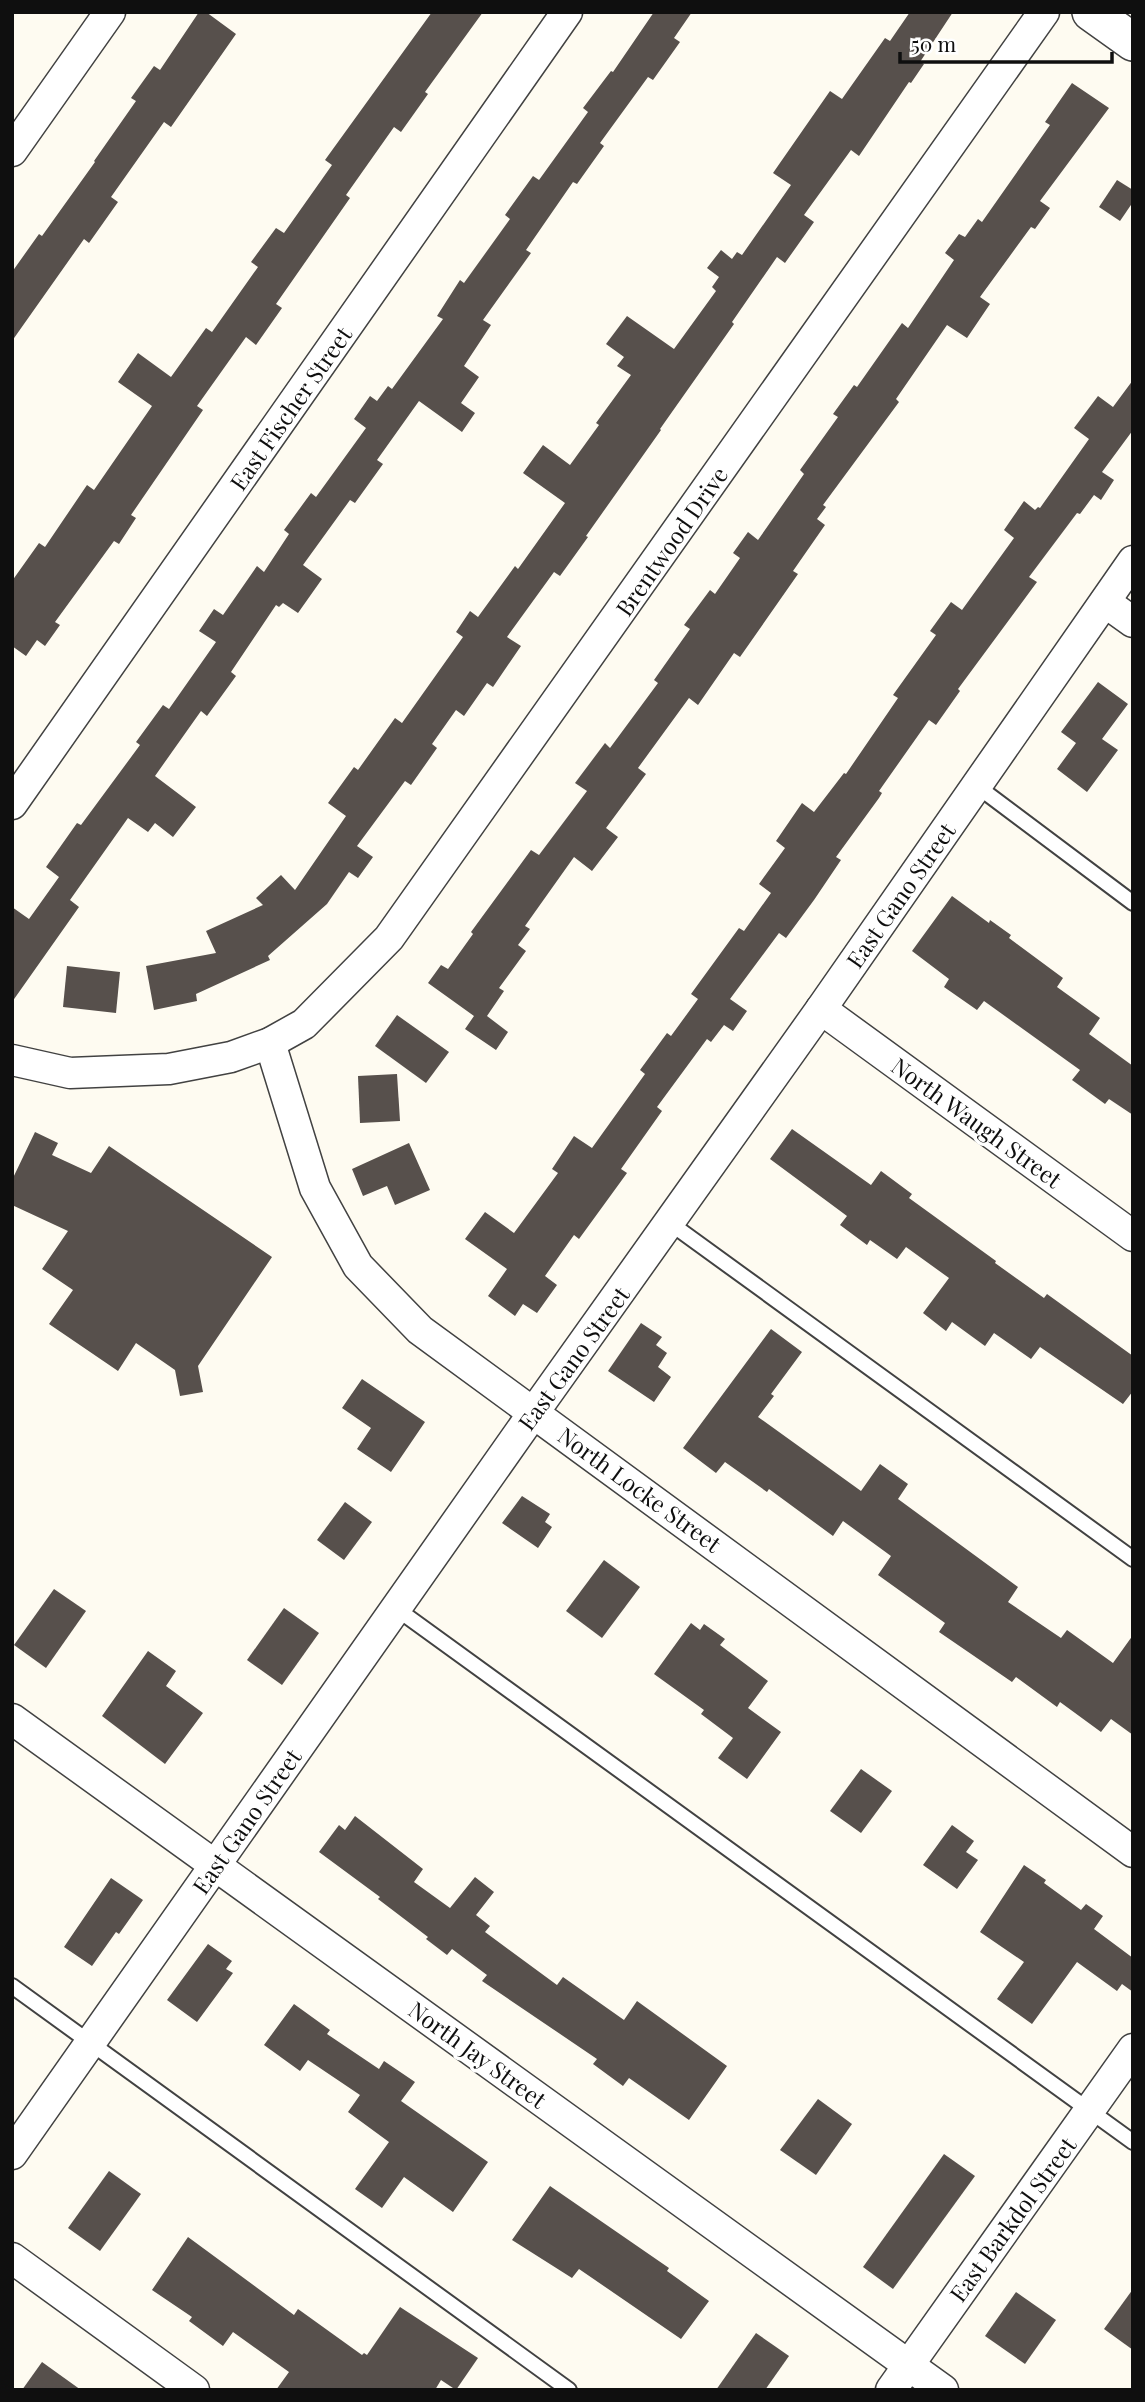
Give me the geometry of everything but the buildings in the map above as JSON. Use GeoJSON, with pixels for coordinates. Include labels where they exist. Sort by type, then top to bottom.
{"type":"FeatureCollection","features":[{"type":"Feature","properties":{"kind":"street"},"geometry":{"type":"LineString","coordinates":[[12,151],[110,12]]}},
{"type":"Feature","properties":{"kind":"street","name":"East Fischer Street"},"geometry":{"type":"LineString","coordinates":[[12,803],[567,12]]}},
{"type":"Feature","properties":{"kind":"street","name":"Brentwood Drive"},"geometry":{"type":"LineString","coordinates":[[270,1043],[303,1024],[389,938],[1045,12]]}},
{"type":"Feature","properties":{"kind":"street"},"geometry":{"type":"LineString","coordinates":[[1091,12],[1133,42]]}},
{"type":"Feature","properties":{"kind":"street","name":"East Gano Street"},"geometry":{"type":"LineString","coordinates":[[12,2154],[821,1009],[1133,561]]}},
{"type":"Feature","properties":{"kind":"street"},"geometry":{"type":"LineString","coordinates":[[1105,602],[1133,622]]}},
{"type":"Feature","properties":{"kind":"street","name":"North Waugh Street"},"geometry":{"type":"LineString","coordinates":[[821,1009],[1133,1236]]}},
{"type":"Feature","properties":{"kind":"street"},"geometry":{"type":"LineString","coordinates":[[12,1060],[70,1073],[169,1069],[231,1057],[270,1043]]}},
{"type":"Feature","properties":{"kind":"street","name":"North Locke Street"},"geometry":{"type":"LineString","coordinates":[[270,1043],[315,1188],[358,1266],[420,1329],[1133,1852]]}},
{"type":"Feature","properties":{"kind":"street","name":"North Jay Street"},"geometry":{"type":"LineString","coordinates":[[12,1719],[943,2390]]}},
{"type":"Feature","properties":{"kind":"street","name":"East Barkdol Street"},"geometry":{"type":"LineString","coordinates":[[891,2390],[1133,2049]]}},
{"type":"Feature","properties":{"kind":"street"},"geometry":{"type":"LineString","coordinates":[[12,2258],[194,2390]]}},
{"type":"Feature","properties":{"kind":"lane"},"geometry":{"type":"LineString","coordinates":[[976,786],[1133,903]]}},
{"type":"Feature","properties":{"kind":"lane"},"geometry":{"type":"LineString","coordinates":[[670,1223],[1133,1559]]}},
{"type":"Feature","properties":{"kind":"lane"},"geometry":{"type":"LineString","coordinates":[[397,1609],[1133,2142]]}},
{"type":"Feature","properties":{"kind":"lane"},"geometry":{"type":"LineString","coordinates":[[12,1986],[569,2390]]}}]}
